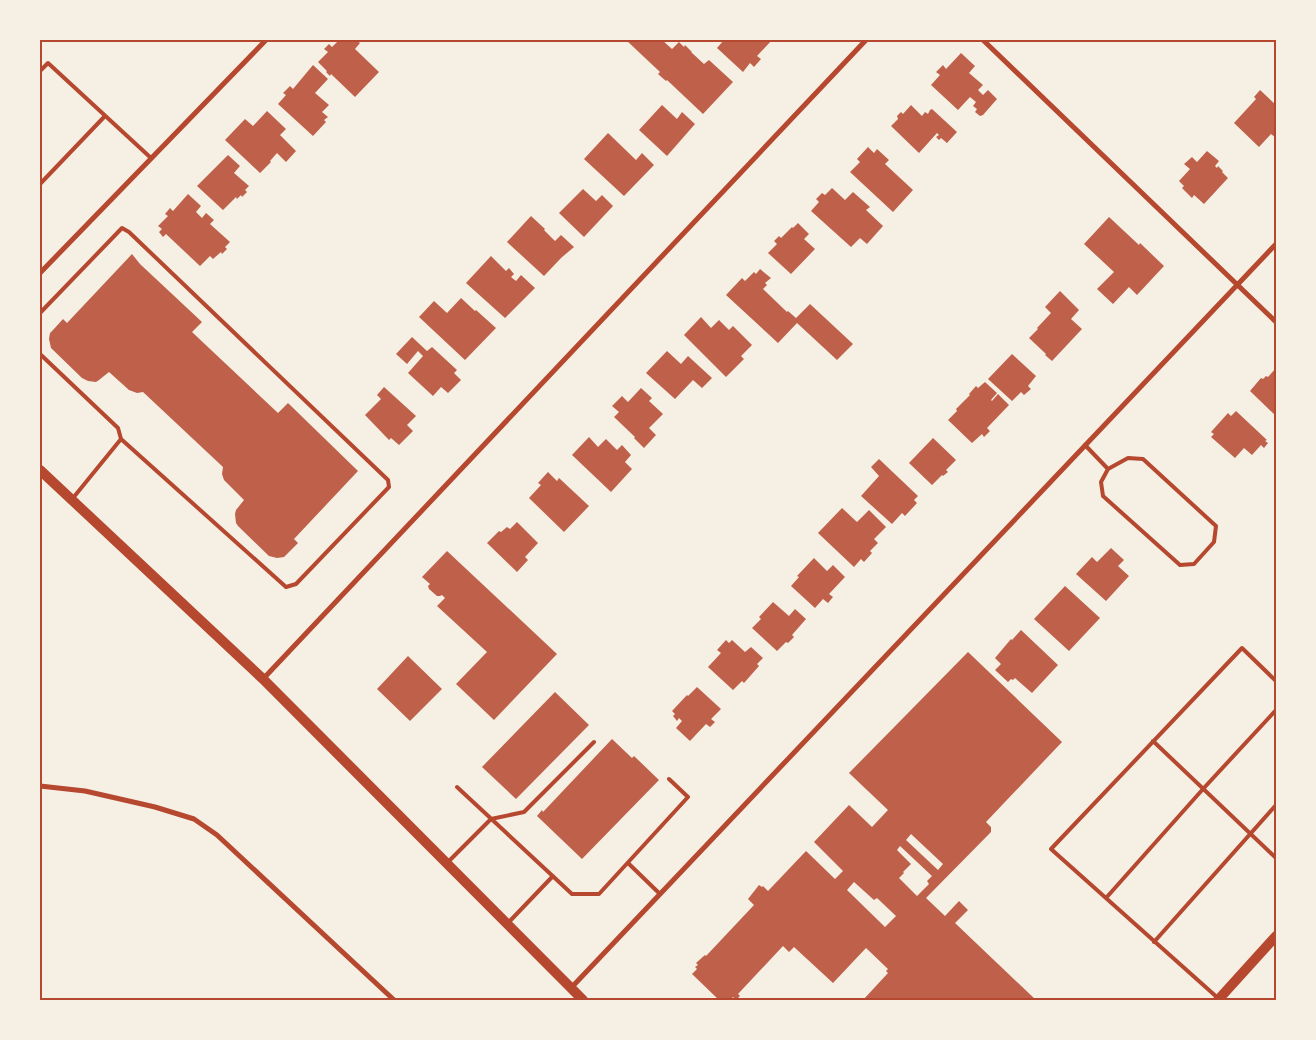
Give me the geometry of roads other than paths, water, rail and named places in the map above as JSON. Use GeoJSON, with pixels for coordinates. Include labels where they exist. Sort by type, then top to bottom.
{"type":"FeatureCollection","features":[{"type":"Feature","properties":{"kind":"main road"},"geometry":{"type":"LineString","coordinates":[[40,470],[263,679],[583,1000]]}},
{"type":"Feature","properties":{"kind":"main road"},"geometry":{"type":"LineString","coordinates":[[1218,999],[1276,936]]}},
{"type":"Feature","properties":{"kind":"street"},"geometry":{"type":"LineString","coordinates":[[40,273],[266,40]]}},
{"type":"Feature","properties":{"kind":"street"},"geometry":{"type":"LineString","coordinates":[[263,679],[866,40]]}},
{"type":"Feature","properties":{"kind":"street"},"geometry":{"type":"LineString","coordinates":[[983,40],[1276,322]]}},
{"type":"Feature","properties":{"kind":"street"},"geometry":{"type":"LineString","coordinates":[[571,988],[1276,244]]}},
{"type":"Feature","properties":{"kind":"street"},"geometry":{"type":"LineString","coordinates":[[40,786],[85,791],[155,807],[194,819],[217,836],[394,1000]]}},
{"type":"Feature","properties":{"kind":"lane"},"geometry":{"type":"LineString","coordinates":[[40,71],[48,63],[151,158]]}},
{"type":"Feature","properties":{"kind":"lane"},"geometry":{"type":"LineString","coordinates":[[40,184],[105,116]]}},
{"type":"Feature","properties":{"kind":"lane"},"geometry":{"type":"LineString","coordinates":[[40,313],[122,228],[129,232],[388,480],[389,487],[296,584],[286,587],[121,439],[118,428],[40,354]]}},
{"type":"Feature","properties":{"kind":"lane"},"geometry":{"type":"LineString","coordinates":[[72,500],[121,439]]}},
{"type":"Feature","properties":{"kind":"lane"},"geometry":{"type":"LineString","coordinates":[[1085,445],[1108,469]]}},
{"type":"Feature","properties":{"kind":"lane"},"geometry":{"type":"LineString","coordinates":[[1128,458],[1144,459],[1216,526],[1214,542],[1194,564],[1180,565],[1103,496],[1101,482],[1108,469],[1128,458]]}},
{"type":"Feature","properties":{"kind":"lane"},"geometry":{"type":"LineString","coordinates":[[1218,999],[1050,849],[1242,648],[1276,682]]}},
{"type":"Feature","properties":{"kind":"lane"},"geometry":{"type":"LineString","coordinates":[[1106,898],[1276,710]]}},
{"type":"Feature","properties":{"kind":"lane"},"geometry":{"type":"LineString","coordinates":[[1154,741],[1276,858]]}},
{"type":"Feature","properties":{"kind":"lane"},"geometry":{"type":"LineString","coordinates":[[448,863],[491,819],[524,812],[594,742]]}},
{"type":"Feature","properties":{"kind":"lane"},"geometry":{"type":"LineString","coordinates":[[457,787],[572,894],[599,894],[688,797],[669,779]]}},
{"type":"Feature","properties":{"kind":"lane"},"geometry":{"type":"LineString","coordinates":[[1154,942],[1276,805]]}},
{"type":"Feature","properties":{"kind":"lane"},"geometry":{"type":"LineString","coordinates":[[628,863],[660,894]]}},
{"type":"Feature","properties":{"kind":"lane"},"geometry":{"type":"LineString","coordinates":[[507,924],[553,876]]}}]}
